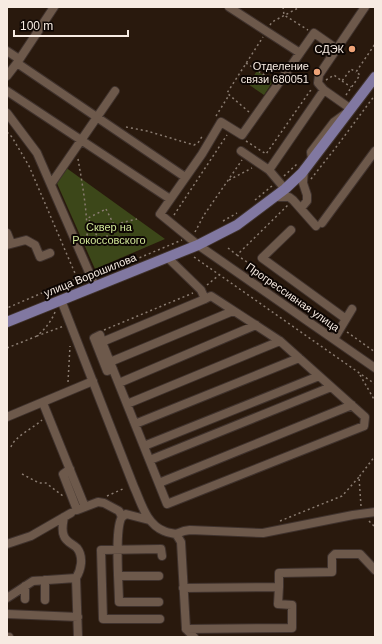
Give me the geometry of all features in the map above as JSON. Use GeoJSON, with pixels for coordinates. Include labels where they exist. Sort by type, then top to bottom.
{"type":"FeatureCollection","features":[{"type":"Feature","properties":{"kind":"main road","name":"улица Ворошилова"},"geometry":{"type":"LineString","coordinates":[[7,322],[59,304],[95,281],[167,257],[237,225],[285,188],[301,166],[312,159],[375,77]]}},
{"type":"Feature","properties":{"kind":"street"},"geometry":{"type":"LineString","coordinates":[[7,76],[54,7]]}},
{"type":"Feature","properties":{"kind":"street"},"geometry":{"type":"LineString","coordinates":[[229,7],[300,53]]}},
{"type":"Feature","properties":{"kind":"street"},"geometry":{"type":"LineString","coordinates":[[350,111],[322,87],[318,80],[319,75],[365,7]]}},
{"type":"Feature","properties":{"kind":"street"},"geometry":{"type":"LineString","coordinates":[[170,222],[160,214],[202,154],[221,122],[242,135],[314,33],[337,49]]}},
{"type":"Feature","properties":{"kind":"street"},"geometry":{"type":"LineString","coordinates":[[7,51],[18,61],[97,118],[185,177]]}},
{"type":"Feature","properties":{"kind":"street"},"geometry":{"type":"LineString","coordinates":[[269,170],[322,87]]}},
{"type":"Feature","properties":{"kind":"street"},"geometry":{"type":"LineString","coordinates":[[7,91],[170,199]]}},
{"type":"Feature","properties":{"kind":"street"},"geometry":{"type":"LineString","coordinates":[[51,184],[115,91]]}},
{"type":"Feature","properties":{"kind":"street"},"geometry":{"type":"LineString","coordinates":[[7,113],[37,152],[95,281]]}},
{"type":"Feature","properties":{"kind":"street"},"geometry":{"type":"LineString","coordinates":[[274,197],[289,197],[319,225],[375,150]]}},
{"type":"Feature","properties":{"kind":"street"},"geometry":{"type":"LineString","coordinates":[[243,153],[269,170],[285,188]]}},
{"type":"Feature","properties":{"kind":"street"},"geometry":{"type":"LineString","coordinates":[[301,166],[304,189],[307,195],[307,201],[301,208]]}},
{"type":"Feature","properties":{"kind":"street","name":"Прогрессивная улица"},"geometry":{"type":"LineString","coordinates":[[170,222],[189,238],[375,368]]}},
{"type":"Feature","properties":{"kind":"street"},"geometry":{"type":"LineString","coordinates":[[291,230],[262,258],[346,319]]}},
{"type":"Feature","properties":{"kind":"street"},"geometry":{"type":"LineString","coordinates":[[7,233],[9,244],[26,240],[35,244],[40,257],[50,253]]}},
{"type":"Feature","properties":{"kind":"street"},"geometry":{"type":"LineString","coordinates":[[167,257],[200,289],[204,299]]}},
{"type":"Feature","properties":{"kind":"street"},"geometry":{"type":"LineString","coordinates":[[112,365],[167,504],[364,426],[365,417],[280,341],[211,296],[102,342],[100,335],[94,338],[107,371],[112,365],[233,311]]}},
{"type":"Feature","properties":{"kind":"street"},"geometry":{"type":"LineString","coordinates":[[59,304],[93,381],[134,487],[149,520],[158,528],[165,532],[176,534],[190,530],[263,533],[375,512]]}},
{"type":"Feature","properties":{"kind":"street"},"geometry":{"type":"LineString","coordinates":[[334,338],[352,309]]}},
{"type":"Feature","properties":{"kind":"street"},"geometry":{"type":"LineString","coordinates":[[119,383],[256,325]]}},
{"type":"Feature","properties":{"kind":"street"},"geometry":{"type":"LineString","coordinates":[[127,404],[280,341]]}},
{"type":"Feature","properties":{"kind":"street"},"geometry":{"type":"LineString","coordinates":[[135,424],[299,358]]}},
{"type":"Feature","properties":{"kind":"street"},"geometry":{"type":"LineString","coordinates":[[144,446],[319,376]]}},
{"type":"Feature","properties":{"kind":"street"},"geometry":{"type":"LineString","coordinates":[[7,417],[44,403],[93,381]]}},
{"type":"Feature","properties":{"kind":"street"},"geometry":{"type":"LineString","coordinates":[[150,460],[331,387]]}},
{"type":"Feature","properties":{"kind":"street"},"geometry":{"type":"LineString","coordinates":[[44,403],[85,507],[98,502],[122,514],[149,520]]}},
{"type":"Feature","properties":{"kind":"street"},"geometry":{"type":"LineString","coordinates":[[159,483],[352,405]]}},
{"type":"Feature","properties":{"kind":"street"},"geometry":{"type":"LineString","coordinates":[[7,544],[31,536],[72,513]]}},
{"type":"Feature","properties":{"kind":"street"},"geometry":{"type":"LineString","coordinates":[[122,514],[118,528],[119,602],[159,602]]}},
{"type":"Feature","properties":{"kind":"street"},"geometry":{"type":"LineString","coordinates":[[64,517],[63,534],[65,538],[77,548],[81,560],[81,570],[76,578],[78,637]]}},
{"type":"Feature","properties":{"kind":"street"},"geometry":{"type":"LineString","coordinates":[[176,534],[181,542],[186,629],[194,637]]}},
{"type":"Feature","properties":{"kind":"street"},"geometry":{"type":"LineString","coordinates":[[160,619],[103,619],[101,550],[161,549],[162,556]]}},
{"type":"Feature","properties":{"kind":"street"},"geometry":{"type":"LineString","coordinates":[[186,629],[292,628],[292,605],[278,604],[279,573],[332,572],[332,557],[335,554],[360,554],[375,570]]}},
{"type":"Feature","properties":{"kind":"street"},"geometry":{"type":"LineString","coordinates":[[119,576],[159,576]]}},
{"type":"Feature","properties":{"kind":"street"},"geometry":{"type":"LineString","coordinates":[[7,598],[33,581],[76,578]]}},
{"type":"Feature","properties":{"kind":"street"},"geometry":{"type":"LineString","coordinates":[[45,580],[45,600]]}},
{"type":"Feature","properties":{"kind":"street"},"geometry":{"type":"LineString","coordinates":[[25,586],[25,599]]}},
{"type":"Feature","properties":{"kind":"street"},"geometry":{"type":"LineString","coordinates":[[183,588],[278,587]]}},
{"type":"Feature","properties":{"kind":"street"},"geometry":{"type":"LineString","coordinates":[[7,614],[78,616]]}},
{"type":"Feature","properties":{"kind":"path"},"geometry":{"type":"LineString","coordinates":[[283,7],[284,15]]}},
{"type":"Feature","properties":{"kind":"path"},"geometry":{"type":"LineString","coordinates":[[214,119],[229,95],[227,93],[272,22],[299,7]]}},
{"type":"Feature","properties":{"kind":"path"},"geometry":{"type":"LineString","coordinates":[[284,15],[314,33]]}},
{"type":"Feature","properties":{"kind":"path"},"geometry":{"type":"LineString","coordinates":[[356,72],[375,44]]}},
{"type":"Feature","properties":{"kind":"path"},"geometry":{"type":"LineString","coordinates":[[246,63],[275,82]]}},
{"type":"Feature","properties":{"kind":"path"},"geometry":{"type":"LineString","coordinates":[[341,102],[360,75],[351,68],[342,81]]}},
{"type":"Feature","properties":{"kind":"path"},"geometry":{"type":"LineString","coordinates":[[244,140],[266,154],[310,91],[322,87],[334,75],[351,87]]}},
{"type":"Feature","properties":{"kind":"path"},"geometry":{"type":"LineString","coordinates":[[229,95],[253,114]]}},
{"type":"Feature","properties":{"kind":"path"},"geometry":{"type":"LineString","coordinates":[[304,189],[309,180],[348,132],[375,95]]}},
{"type":"Feature","properties":{"kind":"path"},"geometry":{"type":"LineString","coordinates":[[126,127],[194,145],[198,143],[206,131]]}},
{"type":"Feature","properties":{"kind":"path"},"geometry":{"type":"LineString","coordinates":[[7,132],[12,137],[29,166],[77,278],[7,308]]}},
{"type":"Feature","properties":{"kind":"path"},"geometry":{"type":"LineString","coordinates":[[170,222],[226,135],[231,138]]}},
{"type":"Feature","properties":{"kind":"path"},"geometry":{"type":"LineString","coordinates":[[200,233],[194,236],[204,216],[227,182],[243,153]]}},
{"type":"Feature","properties":{"kind":"path"},"geometry":{"type":"LineString","coordinates":[[77,156],[83,187],[88,234],[87,244]]}},
{"type":"Feature","properties":{"kind":"path"},"geometry":{"type":"LineString","coordinates":[[227,182],[259,163]]}},
{"type":"Feature","properties":{"kind":"path"},"geometry":{"type":"LineString","coordinates":[[254,201],[278,181],[301,166]]}},
{"type":"Feature","properties":{"kind":"path"},"geometry":{"type":"LineString","coordinates":[[237,255],[293,200]]}},
{"type":"Feature","properties":{"kind":"path"},"geometry":{"type":"LineString","coordinates":[[106,209],[117,231],[99,240],[88,218],[106,209]]}},
{"type":"Feature","properties":{"kind":"path"},"geometry":{"type":"LineString","coordinates":[[224,221],[241,211]]}},
{"type":"Feature","properties":{"kind":"path"},"geometry":{"type":"LineString","coordinates":[[121,223],[137,219]]}},
{"type":"Feature","properties":{"kind":"path"},"geometry":{"type":"LineString","coordinates":[[95,281],[189,238]]}},
{"type":"Feature","properties":{"kind":"path"},"geometry":{"type":"LineString","coordinates":[[228,248],[375,352]]}},
{"type":"Feature","properties":{"kind":"path"},"geometry":{"type":"LineString","coordinates":[[194,257],[375,384]]}},
{"type":"Feature","properties":{"kind":"path"},"geometry":{"type":"LineString","coordinates":[[101,331],[200,289],[219,275]]}},
{"type":"Feature","properties":{"kind":"path"},"geometry":{"type":"LineString","coordinates":[[36,336],[44,330],[51,321],[59,304]]}},
{"type":"Feature","properties":{"kind":"path"},"geometry":{"type":"LineString","coordinates":[[7,348],[64,326]]}},
{"type":"Feature","properties":{"kind":"path"},"geometry":{"type":"LineString","coordinates":[[67,392],[70,342]]}},
{"type":"Feature","properties":{"kind":"path"},"geometry":{"type":"LineString","coordinates":[[359,373],[375,401]]}},
{"type":"Feature","properties":{"kind":"path"},"geometry":{"type":"LineString","coordinates":[[10,448],[12,442],[35,426],[42,420],[47,412]]}},
{"type":"Feature","properties":{"kind":"path"},"geometry":{"type":"LineString","coordinates":[[274,524],[342,496],[375,456]]}},
{"type":"Feature","properties":{"kind":"path"},"geometry":{"type":"LineString","coordinates":[[22,474],[39,482],[46,483],[61,496],[65,497]]}},
{"type":"Feature","properties":{"kind":"path"},"geometry":{"type":"LineString","coordinates":[[359,477],[362,514],[375,527]]}},
{"type":"Feature","properties":{"kind":"path"},"geometry":{"type":"LineString","coordinates":[[109,495],[127,487]]}},
{"type":"Feature","properties":{"kind":"green space"},"geometry":{"type":"Polygon","coordinates":[[[257,71],[273,81],[264,95],[248,84],[257,71]]]}},
{"type":"Feature","properties":{"kind":"green space","name":"Сквер на Рокоссовского"},"geometry":{"type":"Polygon","coordinates":[[[65,167],[165,239],[95,269],[56,181],[65,167]]]}},
{"type":"Feature","properties":{"kind":"place","name":"СДЭК"},"geometry":{"type":"Point","coordinates":[352,49]}},
{"type":"Feature","properties":{"kind":"place","name":"Отделение связи 680051"},"geometry":{"type":"Point","coordinates":[317,72]}}]}
